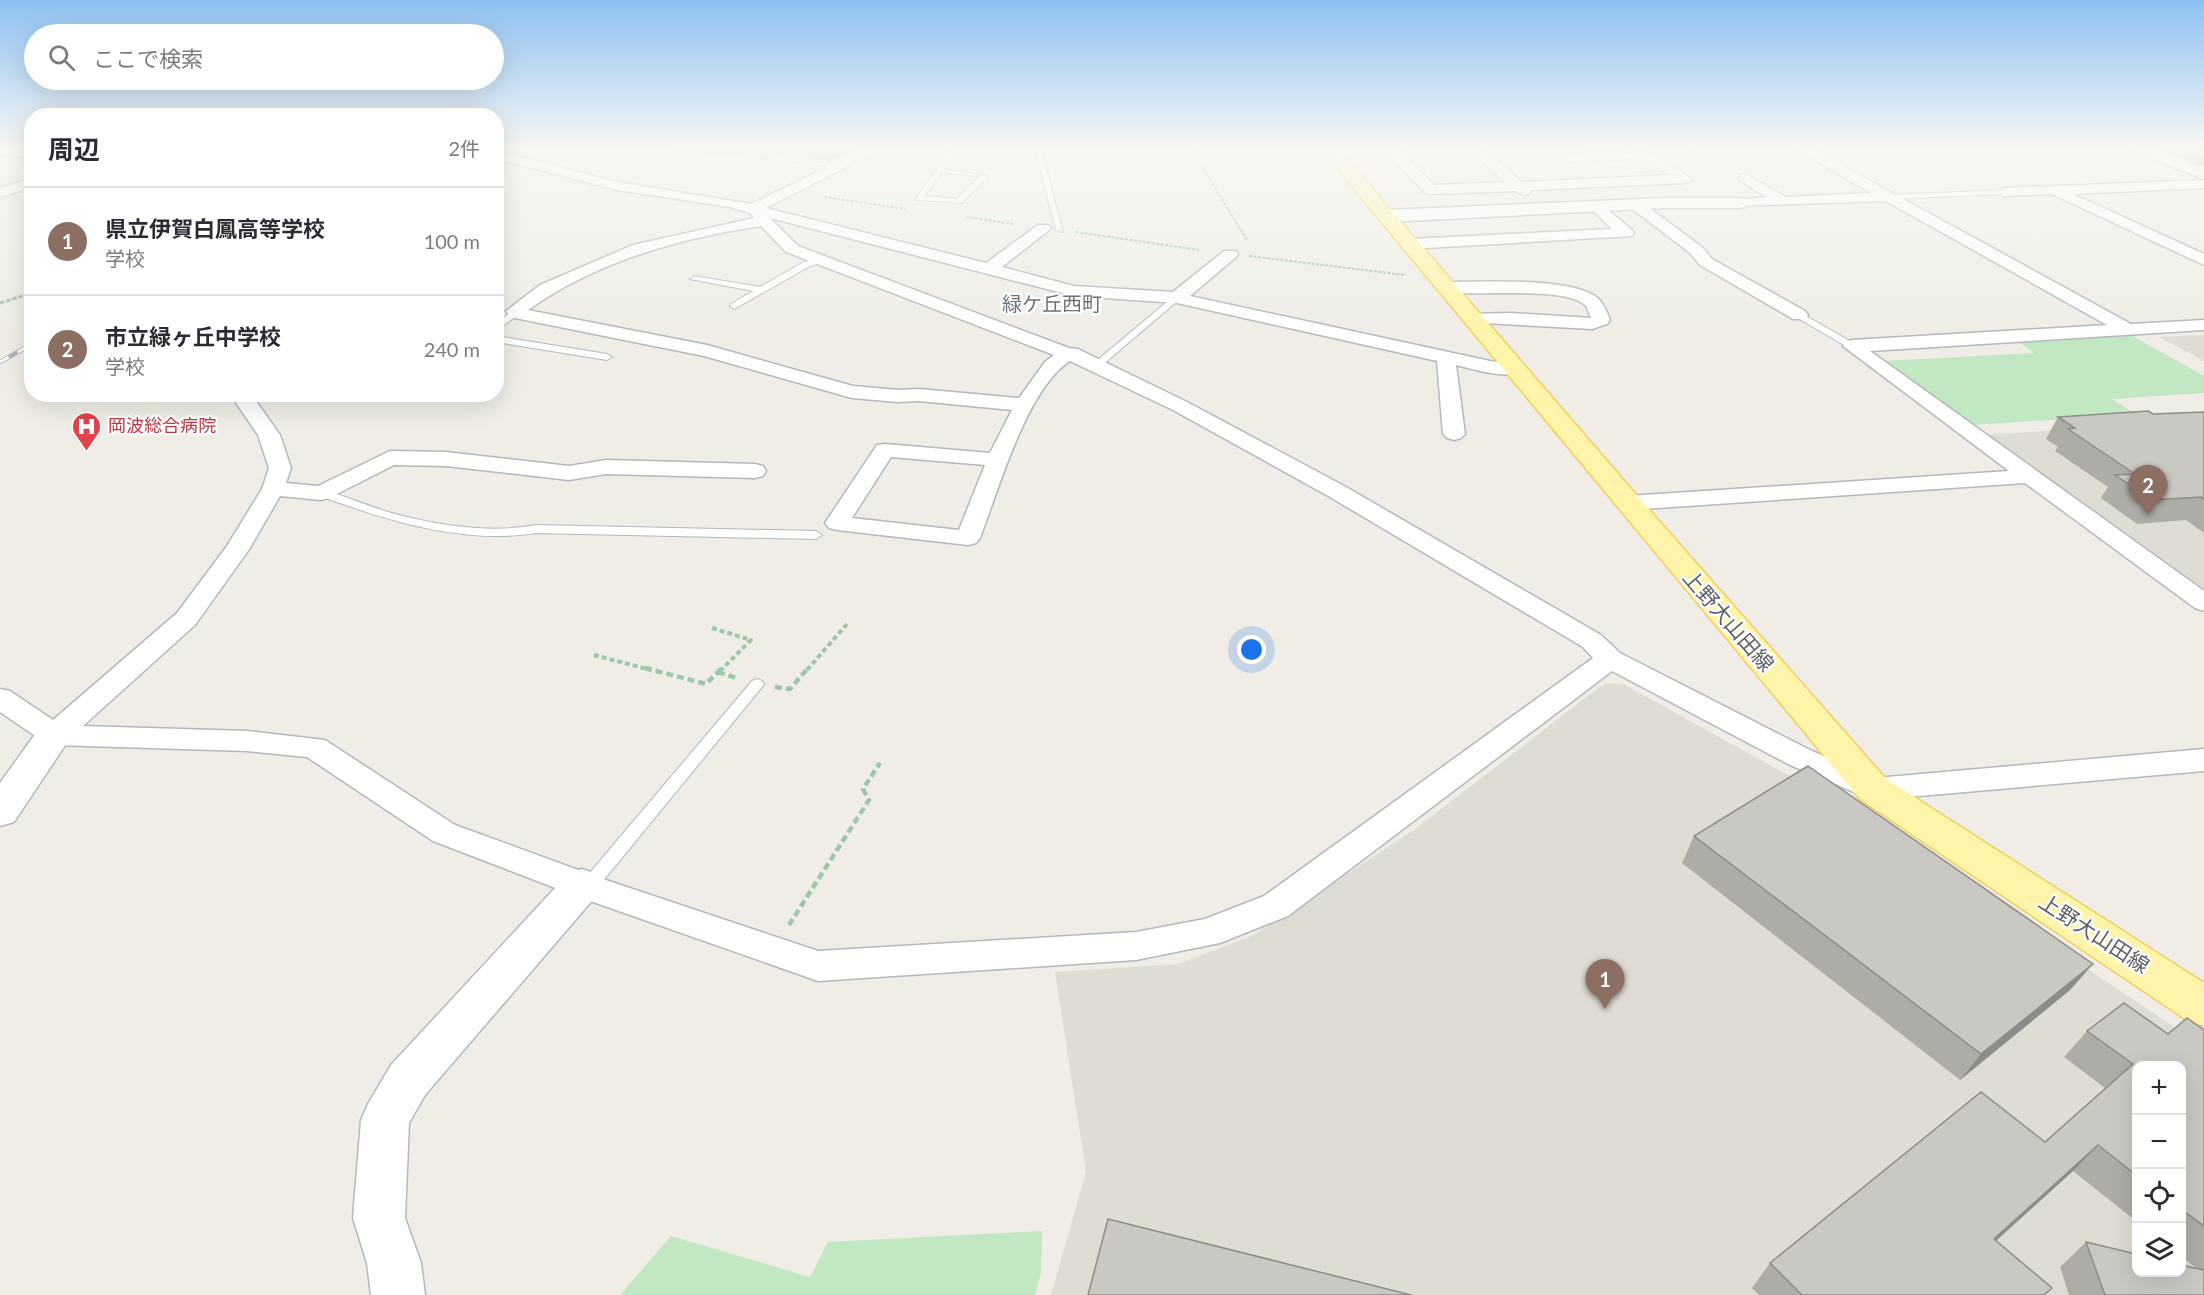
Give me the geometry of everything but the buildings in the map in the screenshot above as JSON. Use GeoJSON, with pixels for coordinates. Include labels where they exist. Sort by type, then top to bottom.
{"type":"FeatureCollection","features":[{"type":"Feature","properties":{"kind":"main road","name":"上野大山田線"},"geometry":{"type":"LineString","coordinates":[[1381,209],[1628,503],[1873,789],[2204,1007]]}},
{"type":"Feature","properties":{"kind":"street"},"geometry":{"type":"LineString","coordinates":[[747,209],[759,215],[989,269],[1158,314]]}},
{"type":"Feature","properties":{"kind":"street"},"geometry":{"type":"LineString","coordinates":[[766,209],[736,225],[639,248],[546,289],[515,311],[707,351],[852,392],[898,396],[919,395],[1025,405]]}},
{"type":"Feature","properties":{"kind":"street"},"geometry":{"type":"LineString","coordinates":[[1387,216],[1516,209]]}},
{"type":"Feature","properties":{"kind":"street"},"geometry":{"type":"LineString","coordinates":[[1410,244],[1626,233],[1598,209]]}},
{"type":"Feature","properties":{"kind":"street"},"geometry":{"type":"LineString","coordinates":[[1642,209],[1696,250],[1706,262],[1799,315]]}},
{"type":"Feature","properties":{"kind":"street"},"geometry":{"type":"LineString","coordinates":[[1911,209],[2129,330]]}},
{"type":"Feature","properties":{"kind":"street"},"geometry":{"type":"LineString","coordinates":[[2096,209],[2204,260]]}},
{"type":"Feature","properties":{"kind":"street"},"geometry":{"type":"LineString","coordinates":[[759,215],[792,249],[1071,353],[1180,406],[1338,492],[1592,641],[1610,659],[1801,758],[1873,789],[2204,760]]}},
{"type":"Feature","properties":{"kind":"street"},"geometry":{"type":"LineString","coordinates":[[989,269],[1051,229]]}},
{"type":"Feature","properties":{"kind":"street"},"geometry":{"type":"LineString","coordinates":[[1177,298],[1230,254]]}},
{"type":"Feature","properties":{"kind":"street"},"geometry":{"type":"LineString","coordinates":[[1442,281],[1578,295],[1592,301],[1601,320],[1592,324],[1511,318],[1472,318]]}},
{"type":"Feature","properties":{"kind":"street"},"geometry":{"type":"LineString","coordinates":[[1074,291],[1177,298],[1490,367],[1515,369]]}},
{"type":"Feature","properties":{"kind":"street"},"geometry":{"type":"LineString","coordinates":[[1852,346],[2204,325]]}},
{"type":"Feature","properties":{"kind":"street"},"geometry":{"type":"LineString","coordinates":[[1852,346],[2204,603]]}},
{"type":"Feature","properties":{"kind":"street"},"geometry":{"type":"LineString","coordinates":[[999,460],[885,450],[837,523],[968,538],[999,460],[1025,405],[1053,365],[1071,353]]}},
{"type":"Feature","properties":{"kind":"street"},"geometry":{"type":"LineString","coordinates":[[1452,358],[1446,362],[1454,434]]}},
{"type":"Feature","properties":{"kind":"street"},"geometry":{"type":"LineString","coordinates":[[0,812],[54,735],[186,620],[238,548],[273,489],[280,468],[269,435],[246,402]]}},
{"type":"Feature","properties":{"kind":"street"},"geometry":{"type":"LineString","coordinates":[[273,489],[321,493],[390,458],[446,459],[569,473],[606,467],[755,471]]}},
{"type":"Feature","properties":{"kind":"street"},"geometry":{"type":"LineString","coordinates":[[1628,503],[2030,476]]}},
{"type":"Feature","properties":{"kind":"street"},"geometry":{"type":"LineString","coordinates":[[0,698],[54,735],[247,741],[314,747],[444,833],[585,886],[818,966],[1136,946],[1208,933],[1276,906],[1610,659]]}},
{"type":"Feature","properties":{"kind":"street"},"geometry":{"type":"LineString","coordinates":[[398,1295],[394,1263],[379,1218],[385,1120],[408,1080],[585,886]]}},
{"type":"Feature","properties":{"kind":"lane"},"geometry":{"type":"LineString","coordinates":[[1048,209],[1051,229]]}},
{"type":"Feature","properties":{"kind":"lane"},"geometry":{"type":"LineString","coordinates":[[734,306],[807,264],[821,260]]}},
{"type":"Feature","properties":{"kind":"lane"},"geometry":{"type":"LineString","coordinates":[[694,279],[760,290]]}},
{"type":"Feature","properties":{"kind":"lane"},"geometry":{"type":"LineString","coordinates":[[1097,365],[1177,298]]}},
{"type":"Feature","properties":{"kind":"lane"},"geometry":{"type":"LineString","coordinates":[[504,322],[516,313]]}},
{"type":"Feature","properties":{"kind":"lane"},"geometry":{"type":"LineString","coordinates":[[1799,315],[1852,346]]}},
{"type":"Feature","properties":{"kind":"lane"},"geometry":{"type":"LineString","coordinates":[[504,340],[607,357]]}},
{"type":"Feature","properties":{"kind":"lane"},"geometry":{"type":"LineString","coordinates":[[321,493],[395,520],[462,531],[536,529],[816,535]]}},
{"type":"Feature","properties":{"kind":"lane"},"geometry":{"type":"LineString","coordinates":[[585,886],[757,684]]}},
{"type":"Feature","properties":{"kind":"path"},"geometry":{"type":"LineString","coordinates":[[911,209],[915,210]]}},
{"type":"Feature","properties":{"kind":"path"},"geometry":{"type":"LineString","coordinates":[[1228,209],[1257,257]]}},
{"type":"Feature","properties":{"kind":"path"},"geometry":{"type":"LineString","coordinates":[[962,217],[1442,281]]}},
{"type":"Feature","properties":{"kind":"path"},"geometry":{"type":"LineString","coordinates":[[0,303],[24,296]]}},
{"type":"Feature","properties":{"kind":"path"},"geometry":{"type":"LineString","coordinates":[[757,684],[790,689],[847,624]]}},
{"type":"Feature","properties":{"kind":"path"},"geometry":{"type":"LineString","coordinates":[[594,655],[706,684],[751,640],[712,628]]}},
{"type":"Feature","properties":{"kind":"path"},"geometry":{"type":"LineString","coordinates":[[773,950],[869,800],[863,789],[879,764]]}},
{"type":"Feature","properties":{"kind":"shaded area"},"geometry":{"type":"Polygon","coordinates":[[[2204,335],[2204,361],[2159,337],[2204,335]]]}},
{"type":"Feature","properties":{"kind":"shaded area"},"geometry":{"type":"Polygon","coordinates":[[[2204,421],[2204,595],[1982,435],[2204,421]]]}},
{"type":"Feature","properties":{"kind":"shaded area"},"geometry":{"type":"Polygon","coordinates":[[[1605,683],[1625,685],[1851,810],[2204,1047],[2204,1295],[1051,1295],[1086,1172],[1055,972],[1178,964],[1252,936],[1414,830],[1605,683]]]}},
{"type":"Feature","properties":{"kind":"green space"},"geometry":{"type":"Polygon","coordinates":[[[2131,335],[2204,376],[2204,393],[2112,399],[2137,415],[1970,425],[1882,361],[2034,353],[2017,341],[2131,335]]]}},
{"type":"Feature","properties":{"kind":"green space"},"geometry":{"type":"Polygon","coordinates":[[[1042,1231],[1041,1274],[1035,1295],[620,1295],[671,1236],[810,1277],[828,1242],[1042,1231]]]}},
{"type":"Feature","properties":{"kind":"railway"},"geometry":{"type":"LineString","coordinates":[[0,362],[24,348]]}},
{"type":"Feature","properties":{"kind":"place","name":"岡波総合病院"},"geometry":{"type":"Point","coordinates":[87,452]}},
{"type":"Feature","properties":{"kind":"place","name":"市立緑ヶ丘中学校"},"geometry":{"type":"Point","coordinates":[2148,515]}},
{"type":"Feature","properties":{"kind":"place","name":"県立伊賀白鳳高等学校"},"geometry":{"type":"Point","coordinates":[1605,1009]}},
{"type":"Feature","properties":{"kind":"district","name":"緑ケ丘西町"},"geometry":{"type":"Point","coordinates":[1052,304]}}]}
